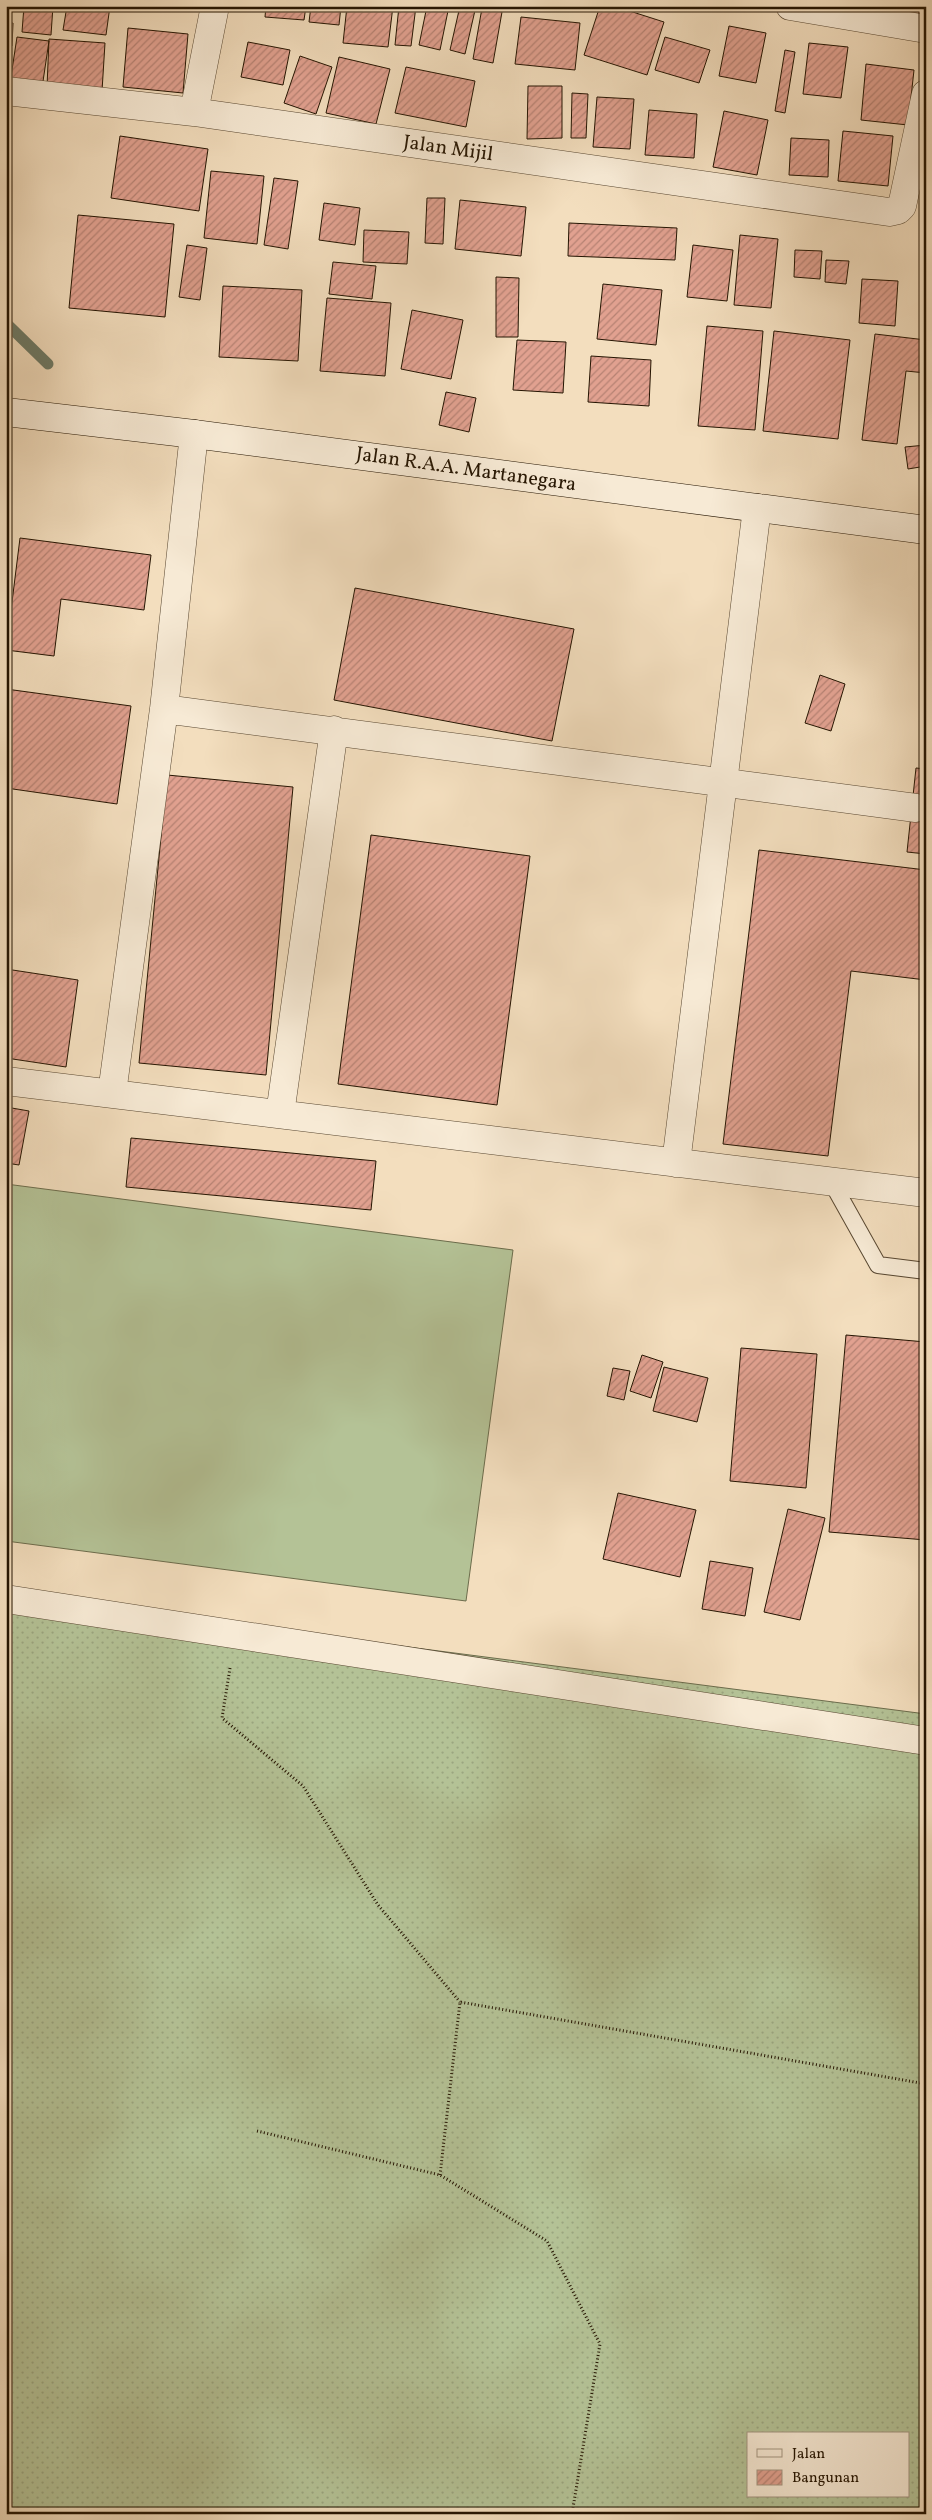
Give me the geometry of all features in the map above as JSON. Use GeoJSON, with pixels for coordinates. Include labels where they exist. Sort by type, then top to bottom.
{"type":"FeatureCollection","features":[{"type":"Feature","properties":{"kind":"street"},"geometry":{"type":"LineString","coordinates":[[194,112],[215,6]]}},
{"type":"Feature","properties":{"kind":"street"},"geometry":{"type":"LineString","coordinates":[[790,6],[926,29]]}},
{"type":"Feature","properties":{"kind":"street","name":"Jalan Mijil"},"geometry":{"type":"LineString","coordinates":[[6,91],[194,112],[889,212],[898,210],[902,206],[926,94]]}},
{"type":"Feature","properties":{"kind":"street","name":"Jalan R.A.A. Martanegara"},"geometry":{"type":"LineString","coordinates":[[6,412],[194,434],[926,530]]}},
{"type":"Feature","properties":{"kind":"street"},"geometry":{"type":"LineString","coordinates":[[112,1094],[164,709],[194,434]]}},
{"type":"Feature","properties":{"kind":"street"},"geometry":{"type":"LineString","coordinates":[[676,1163],[757,508]]}},
{"type":"Feature","properties":{"kind":"street"},"geometry":{"type":"LineString","coordinates":[[164,709],[916,808]]}},
{"type":"Feature","properties":{"kind":"street"},"geometry":{"type":"LineString","coordinates":[[280,1114],[334,730]]}},
{"type":"Feature","properties":{"kind":"street"},"geometry":{"type":"LineString","coordinates":[[6,1080],[926,1193]]}},
{"type":"Feature","properties":{"kind":"street"},"geometry":{"type":"LineString","coordinates":[[6,1600],[926,1741]]}},
{"type":"Feature","properties":{"kind":"lane"},"geometry":{"type":"LineString","coordinates":[[831,1181],[878,1265],[926,1271]]}},
{"type":"Feature","properties":{"kind":"path"},"geometry":{"type":"LineString","coordinates":[[235,1635],[222,1718],[303,1786],[378,1905],[460,2002],[926,2084]]}},
{"type":"Feature","properties":{"kind":"path"},"geometry":{"type":"LineString","coordinates":[[440,2175],[460,2002]]}},
{"type":"Feature","properties":{"kind":"path"},"geometry":{"type":"LineString","coordinates":[[257,2131],[440,2175],[547,2241],[600,2344],[572,2514]]}},
{"type":"Feature","properties":{"kind":"green space"},"geometry":{"type":"Polygon","coordinates":[[[6,1184],[513,1250],[466,1601],[6,1541],[6,1184]]]}},
{"type":"Feature","properties":{"kind":"green space"},"geometry":{"type":"Polygon","coordinates":[[[6,1595],[926,1714],[926,2514],[6,2514],[6,1595]]]}},
{"type":"Feature","properties":{"kind":"building"},"geometry":{"type":"Polygon","coordinates":[[[24,6],[53,6],[51,35],[22,32],[24,6]]]}},
{"type":"Feature","properties":{"kind":"building"},"geometry":{"type":"Polygon","coordinates":[[[67,6],[110,6],[106,35],[63,30],[67,6]]]}},
{"type":"Feature","properties":{"kind":"building"},"geometry":{"type":"Polygon","coordinates":[[[162,6],[182,6],[182,10],[162,6]]]}},
{"type":"Feature","properties":{"kind":"building"},"geometry":{"type":"Polygon","coordinates":[[[266,6],[306,6],[304,20],[265,17],[266,6]]]}},
{"type":"Feature","properties":{"kind":"building"},"geometry":{"type":"Polygon","coordinates":[[[311,6],[341,6],[339,25],[309,22],[311,6]]]}},
{"type":"Feature","properties":{"kind":"building"},"geometry":{"type":"Polygon","coordinates":[[[347,6],[393,6],[388,47],[343,43],[347,6]]]}},
{"type":"Feature","properties":{"kind":"building"},"geometry":{"type":"Polygon","coordinates":[[[399,6],[416,6],[411,46],[395,45],[399,6]]]}},
{"type":"Feature","properties":{"kind":"building"},"geometry":{"type":"Polygon","coordinates":[[[427,6],[449,6],[440,50],[419,45],[427,6]]]}},
{"type":"Feature","properties":{"kind":"building"},"geometry":{"type":"Polygon","coordinates":[[[460,6],[476,6],[465,54],[450,50],[460,6]]]}},
{"type":"Feature","properties":{"kind":"building"},"geometry":{"type":"Polygon","coordinates":[[[600,6],[614,6],[664,22],[647,75],[584,55],[600,6]]]}},
{"type":"Feature","properties":{"kind":"building"},"geometry":{"type":"Polygon","coordinates":[[[910,6],[926,6],[926,16],[909,11],[910,6]]]}},
{"type":"Feature","properties":{"kind":"building"},"geometry":{"type":"Polygon","coordinates":[[[482,8],[502,12],[493,63],[473,59],[482,8]]]}},
{"type":"Feature","properties":{"kind":"building"},"geometry":{"type":"Polygon","coordinates":[[[521,17],[580,23],[575,70],[515,64],[521,17]]]}},
{"type":"Feature","properties":{"kind":"building"},"geometry":{"type":"Polygon","coordinates":[[[6,23],[13,23],[12,46],[6,45],[6,23]]]}},
{"type":"Feature","properties":{"kind":"building"},"geometry":{"type":"Polygon","coordinates":[[[729,26],[766,33],[756,83],[719,76],[729,26]]]}},
{"type":"Feature","properties":{"kind":"building"},"geometry":{"type":"Polygon","coordinates":[[[128,28],[188,34],[183,93],[123,87],[128,28]]]}},
{"type":"Feature","properties":{"kind":"building"},"geometry":{"type":"Polygon","coordinates":[[[17,37],[49,41],[42,88],[10,83],[17,37]]]}},
{"type":"Feature","properties":{"kind":"building"},"geometry":{"type":"Polygon","coordinates":[[[665,37],[710,50],[699,83],[655,70],[665,37]]]}},
{"type":"Feature","properties":{"kind":"building"},"geometry":{"type":"Polygon","coordinates":[[[49,39],[105,43],[102,91],[47,87],[49,39]]]}},
{"type":"Feature","properties":{"kind":"building"},"geometry":{"type":"Polygon","coordinates":[[[248,42],[290,50],[283,85],[241,77],[248,42]]]}},
{"type":"Feature","properties":{"kind":"building"},"geometry":{"type":"Polygon","coordinates":[[[809,43],[848,47],[841,98],[803,94],[809,43]]]}},
{"type":"Feature","properties":{"kind":"building"},"geometry":{"type":"Polygon","coordinates":[[[785,50],[795,52],[785,113],[775,111],[785,50]]]}},
{"type":"Feature","properties":{"kind":"building"},"geometry":{"type":"Polygon","coordinates":[[[300,56],[332,67],[316,114],[284,103],[300,56]]]}},
{"type":"Feature","properties":{"kind":"building"},"geometry":{"type":"Polygon","coordinates":[[[339,57],[390,69],[376,124],[326,113],[339,57]]]}},
{"type":"Feature","properties":{"kind":"building"},"geometry":{"type":"Polygon","coordinates":[[[866,64],[914,70],[908,125],[861,120],[866,64]]]}},
{"type":"Feature","properties":{"kind":"building"},"geometry":{"type":"Polygon","coordinates":[[[406,67],[475,81],[466,127],[395,113],[406,67]]]}},
{"type":"Feature","properties":{"kind":"building"},"geometry":{"type":"Polygon","coordinates":[[[528,86],[562,86],[562,138],[527,139],[528,86]]]}},
{"type":"Feature","properties":{"kind":"building"},"geometry":{"type":"Polygon","coordinates":[[[572,93],[588,94],[586,138],[571,138],[572,93]]]}},
{"type":"Feature","properties":{"kind":"building"},"geometry":{"type":"Polygon","coordinates":[[[597,97],[634,99],[630,149],[593,147],[597,97]]]}},
{"type":"Feature","properties":{"kind":"building"},"geometry":{"type":"Polygon","coordinates":[[[649,110],[697,114],[694,158],[645,155],[649,110]]]}},
{"type":"Feature","properties":{"kind":"building"},"geometry":{"type":"Polygon","coordinates":[[[724,111],[768,120],[757,175],[713,167],[724,111]]]}},
{"type":"Feature","properties":{"kind":"building"},"geometry":{"type":"Polygon","coordinates":[[[843,131],[893,136],[888,186],[838,181],[843,131]]]}},
{"type":"Feature","properties":{"kind":"building"},"geometry":{"type":"Polygon","coordinates":[[[120,136],[208,149],[199,211],[111,198],[120,136]]]}},
{"type":"Feature","properties":{"kind":"building"},"geometry":{"type":"Polygon","coordinates":[[[791,138],[829,140],[828,177],[789,175],[791,138]]]}},
{"type":"Feature","properties":{"kind":"building"},"geometry":{"type":"Polygon","coordinates":[[[211,171],[264,176],[257,244],[204,238],[211,171]]]}},
{"type":"Feature","properties":{"kind":"building"},"geometry":{"type":"Polygon","coordinates":[[[274,178],[298,181],[288,249],[264,245],[274,178]]]}},
{"type":"Feature","properties":{"kind":"building"},"geometry":{"type":"Polygon","coordinates":[[[427,198],[445,198],[443,244],[425,243],[427,198]]]}},
{"type":"Feature","properties":{"kind":"building"},"geometry":{"type":"Polygon","coordinates":[[[460,200],[526,207],[521,256],[455,249],[460,200]]]}},
{"type":"Feature","properties":{"kind":"building"},"geometry":{"type":"Polygon","coordinates":[[[324,203],[360,208],[355,245],[319,240],[324,203]]]}},
{"type":"Feature","properties":{"kind":"building"},"geometry":{"type":"Polygon","coordinates":[[[78,215],[174,224],[165,317],[69,308],[78,215]]]}},
{"type":"Feature","properties":{"kind":"building"},"geometry":{"type":"Polygon","coordinates":[[[569,223],[677,228],[675,260],[568,256],[569,223]]]}},
{"type":"Feature","properties":{"kind":"building"},"geometry":{"type":"Polygon","coordinates":[[[364,230],[409,232],[407,264],[363,262],[364,230]]]}},
{"type":"Feature","properties":{"kind":"building"},"geometry":{"type":"Polygon","coordinates":[[[740,235],[778,239],[771,308],[734,305],[740,235]]]}},
{"type":"Feature","properties":{"kind":"building"},"geometry":{"type":"Polygon","coordinates":[[[187,245],[207,248],[200,300],[179,297],[187,245]]]}},
{"type":"Feature","properties":{"kind":"building"},"geometry":{"type":"Polygon","coordinates":[[[693,245],[733,250],[727,301],[687,297],[693,245]]]}},
{"type":"Feature","properties":{"kind":"building"},"geometry":{"type":"Polygon","coordinates":[[[795,250],[822,251],[820,279],[794,277],[795,250]]]}},
{"type":"Feature","properties":{"kind":"building"},"geometry":{"type":"Polygon","coordinates":[[[826,260],[849,261],[846,284],[825,282],[826,260]]]}},
{"type":"Feature","properties":{"kind":"building"},"geometry":{"type":"Polygon","coordinates":[[[333,262],[376,266],[372,299],[329,294],[333,262]]]}},
{"type":"Feature","properties":{"kind":"building"},"geometry":{"type":"Polygon","coordinates":[[[496,277],[519,278],[518,337],[496,337],[496,277]]]}},
{"type":"Feature","properties":{"kind":"building"},"geometry":{"type":"Polygon","coordinates":[[[862,279],[898,281],[895,326],[859,323],[862,279]]]}},
{"type":"Feature","properties":{"kind":"building"},"geometry":{"type":"Polygon","coordinates":[[[603,284],[662,290],[656,345],[597,339],[603,284]]]}},
{"type":"Feature","properties":{"kind":"building"},"geometry":{"type":"Polygon","coordinates":[[[223,286],[302,290],[298,361],[219,357],[223,286]]]}},
{"type":"Feature","properties":{"kind":"building"},"geometry":{"type":"Polygon","coordinates":[[[327,298],[391,303],[385,376],[320,371],[327,298]]]}},
{"type":"Feature","properties":{"kind":"building"},"geometry":{"type":"Polygon","coordinates":[[[412,310],[463,320],[451,379],[401,369],[412,310]]]}},
{"type":"Feature","properties":{"kind":"building"},"geometry":{"type":"Polygon","coordinates":[[[707,326],[763,331],[755,430],[698,426],[707,326]]]}},
{"type":"Feature","properties":{"kind":"building"},"geometry":{"type":"Polygon","coordinates":[[[774,331],[850,340],[838,439],[763,431],[774,331]]]}},
{"type":"Feature","properties":{"kind":"building"},"geometry":{"type":"Polygon","coordinates":[[[875,334],[926,340],[926,373],[906,371],[897,444],[862,440],[875,334]]]}},
{"type":"Feature","properties":{"kind":"building"},"geometry":{"type":"Polygon","coordinates":[[[517,340],[566,342],[563,393],[513,390],[517,340]]]}},
{"type":"Feature","properties":{"kind":"building"},"geometry":{"type":"Polygon","coordinates":[[[591,356],[651,360],[649,406],[588,402],[591,356]]]}},
{"type":"Feature","properties":{"kind":"building"},"geometry":{"type":"Polygon","coordinates":[[[446,392],[476,398],[469,432],[439,425],[446,392]]]}},
{"type":"Feature","properties":{"kind":"building"},"geometry":{"type":"Polygon","coordinates":[[[926,445],[926,466],[908,469],[905,447],[926,445]]]}},
{"type":"Feature","properties":{"kind":"building"},"geometry":{"type":"Polygon","coordinates":[[[20,538],[151,555],[144,610],[61,599],[54,656],[6,650],[20,538]]]}},
{"type":"Feature","properties":{"kind":"building"},"geometry":{"type":"Polygon","coordinates":[[[355,588],[574,629],[552,741],[334,700],[355,588]]]}},
{"type":"Feature","properties":{"kind":"building"},"geometry":{"type":"Polygon","coordinates":[[[820,675],[845,684],[831,731],[805,723],[820,675]]]}},
{"type":"Feature","properties":{"kind":"building"},"geometry":{"type":"Polygon","coordinates":[[[6,689],[131,706],[117,804],[6,788],[6,689]]]}},
{"type":"Feature","properties":{"kind":"building"},"geometry":{"type":"Polygon","coordinates":[[[916,768],[926,769],[926,854],[907,852],[916,768]]]}},
{"type":"Feature","properties":{"kind":"building"},"geometry":{"type":"Polygon","coordinates":[[[167,775],[293,787],[266,1075],[139,1063],[167,775]]]}},
{"type":"Feature","properties":{"kind":"building"},"geometry":{"type":"Polygon","coordinates":[[[371,835],[530,856],[497,1105],[338,1084],[371,835]]]}},
{"type":"Feature","properties":{"kind":"building"},"geometry":{"type":"Polygon","coordinates":[[[759,850],[926,870],[926,980],[851,971],[828,1156],[723,1144],[759,850]]]}},
{"type":"Feature","properties":{"kind":"building"},"geometry":{"type":"Polygon","coordinates":[[[6,969],[78,980],[66,1067],[6,1058],[6,969]]]}},
{"type":"Feature","properties":{"kind":"building"},"geometry":{"type":"Polygon","coordinates":[[[6,1107],[29,1111],[19,1165],[6,1163],[6,1107]]]}},
{"type":"Feature","properties":{"kind":"building"},"geometry":{"type":"Polygon","coordinates":[[[131,1138],[376,1161],[371,1210],[126,1187],[131,1138]]]}},
{"type":"Feature","properties":{"kind":"building"},"geometry":{"type":"Polygon","coordinates":[[[846,1335],[926,1342],[926,1540],[829,1532],[846,1335]]]}},
{"type":"Feature","properties":{"kind":"building"},"geometry":{"type":"Polygon","coordinates":[[[741,1348],[817,1354],[806,1488],[730,1481],[741,1348]]]}},
{"type":"Feature","properties":{"kind":"building"},"geometry":{"type":"Polygon","coordinates":[[[642,1355],[663,1362],[651,1398],[630,1391],[642,1355]]]}},
{"type":"Feature","properties":{"kind":"building"},"geometry":{"type":"Polygon","coordinates":[[[664,1367],[708,1378],[697,1422],[653,1411],[664,1367]]]}},
{"type":"Feature","properties":{"kind":"building"},"geometry":{"type":"Polygon","coordinates":[[[613,1368],[630,1371],[624,1400],[607,1396],[613,1368]]]}},
{"type":"Feature","properties":{"kind":"building"},"geometry":{"type":"Polygon","coordinates":[[[618,1493],[696,1510],[680,1577],[603,1559],[618,1493]]]}},
{"type":"Feature","properties":{"kind":"building"},"geometry":{"type":"Polygon","coordinates":[[[788,1509],[825,1518],[800,1620],[764,1612],[788,1509]]]}},
{"type":"Feature","properties":{"kind":"building"},"geometry":{"type":"Polygon","coordinates":[[[710,1561],[753,1568],[745,1616],[702,1609],[710,1561]]]}},
{"type":"Feature","properties":{"kind":"waterway"},"geometry":{"type":"LineString","coordinates":[[6,323],[48,364]]}}]}
